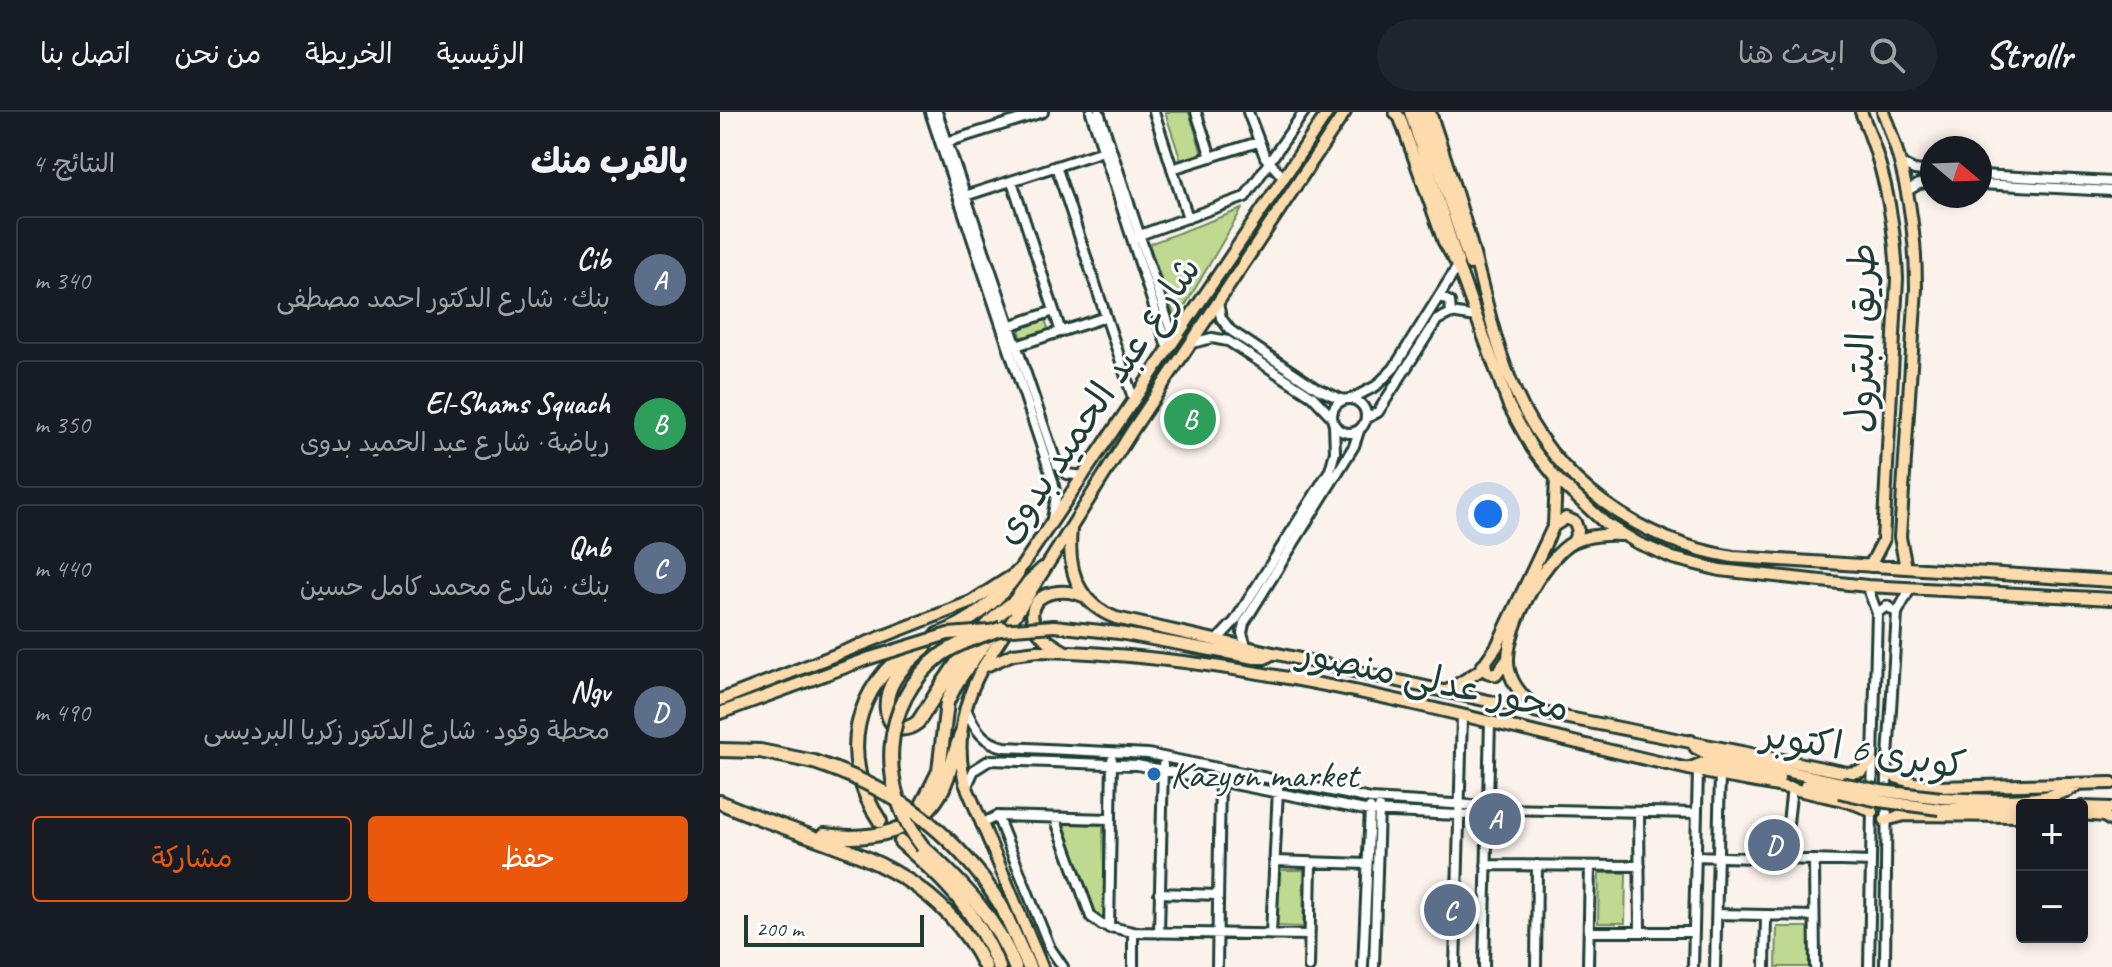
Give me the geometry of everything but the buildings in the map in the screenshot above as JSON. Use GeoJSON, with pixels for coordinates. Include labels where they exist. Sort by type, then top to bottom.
{"type":"FeatureCollection","features":[{"type":"Feature","properties":{"kind":"highway"},"geometry":{"type":"LineString","coordinates":[[915,819],[939,771],[943,714],[951,691],[1029,582],[1043,569]]}},
{"type":"Feature","properties":{"kind":"highway"},"geometry":{"type":"LineString","coordinates":[[880,821],[866,798],[858,773],[855,747],[865,702],[886,671],[912,648],[981,611],[1004,591],[1018,572]]}},
{"type":"Feature","properties":{"kind":"highway"},"geometry":{"type":"LineString","coordinates":[[943,633],[906,665],[890,688],[887,716],[897,727],[908,728],[918,722],[947,675],[998,615],[1014,602]]}},
{"type":"Feature","properties":{"kind":"highway"},"geometry":{"type":"LineString","coordinates":[[1002,628],[942,654],[918,678],[902,707],[891,750],[891,778],[904,818],[923,847],[980,904],[1001,934],[1015,967]]}},
{"type":"Feature","properties":{"kind":"highway"},"geometry":{"type":"LineString","coordinates":[[805,832],[873,837],[902,828],[936,800],[943,789],[961,735]]}},
{"type":"Feature","properties":{"kind":"highway"},"geometry":{"type":"LineString","coordinates":[[720,750],[776,753],[814,762],[847,773],[899,799],[946,836],[984,880],[1002,907],[1029,967]]}},
{"type":"Feature","properties":{"kind":"highway"},"geometry":{"type":"LineString","coordinates":[[724,805],[805,832],[880,862],[923,890],[957,923],[985,967]]}},
{"type":"Feature","properties":{"kind":"highway"},"geometry":{"type":"LineString","coordinates":[[901,842],[942,878],[968,908],[999,967]]}},
{"type":"Feature","properties":{"kind":"main road","name":"شارع عبد الحميد بدوى"},"geometry":{"type":"LineString","coordinates":[[720,700],[971,602],[1018,572],[1328,112]]}},
{"type":"Feature","properties":{"kind":"main road","name":"شارع عبد الحميد بدوى"},"geometry":{"type":"LineString","coordinates":[[964,704],[981,670],[1043,569],[1345,112]]}},
{"type":"Feature","properties":{"kind":"main road"},"geometry":{"type":"LineString","coordinates":[[1420,112],[1481,288]]}},
{"type":"Feature","properties":{"kind":"main road"},"geometry":{"type":"LineString","coordinates":[[1430,112],[1509,377],[1529,419],[1571,474],[1614,510],[1662,537],[1715,554],[2112,581]]}},
{"type":"Feature","properties":{"kind":"main road","name":"طريق البترول"},"geometry":{"type":"LineString","coordinates":[[1861,112],[1878,159],[1889,203],[1897,260],[1897,309],[1883,541],[1870,566]]}},
{"type":"Feature","properties":{"kind":"main road","name":"طريق البترول"},"geometry":{"type":"LineString","coordinates":[[1883,112],[1907,191],[1915,250],[1900,544],[1906,568]]}},
{"type":"Feature","properties":{"kind":"main road"},"geometry":{"type":"LineString","coordinates":[[1401,113],[1444,242],[1458,266],[1509,406],[1532,448],[1556,478],[1591,513],[1622,535],[1673,558],[1704,567],[1867,586],[2112,599]]}},
{"type":"Feature","properties":{"kind":"main road"},"geometry":{"type":"LineString","coordinates":[[1897,309],[1914,309]]}},
{"type":"Feature","properties":{"kind":"main road"},"geometry":{"type":"LineString","coordinates":[[1447,691],[1472,677],[1497,646],[1554,525],[1556,478]]}},
{"type":"Feature","properties":{"kind":"main road"},"geometry":{"type":"LineString","coordinates":[[1485,664],[1487,672],[1496,675],[1507,659],[1513,634],[1531,593],[1553,560],[1573,542],[1578,531],[1575,522],[1566,518],[1554,525]]}},
{"type":"Feature","properties":{"kind":"main road"},"geometry":{"type":"LineString","coordinates":[[1071,527],[1070,564],[1085,596]]}},
{"type":"Feature","properties":{"kind":"main road"},"geometry":{"type":"LineString","coordinates":[[1573,542],[1602,535],[1622,535]]}},
{"type":"Feature","properties":{"kind":"main road"},"geometry":{"type":"LineString","coordinates":[[1883,541],[1891,548],[1900,544]]}},
{"type":"Feature","properties":{"kind":"main road"},"geometry":{"type":"LineString","coordinates":[[1067,653],[1039,632],[1034,609],[1041,598],[1054,591],[1071,591],[1085,596]]}},
{"type":"Feature","properties":{"kind":"main road","name":"محور عدلى منصور"},"geometry":{"type":"LineString","coordinates":[[1085,596],[1098,609],[1116,618],[1538,712],[1852,773]]}},
{"type":"Feature","properties":{"kind":"main road"},"geometry":{"type":"LineString","coordinates":[[720,713],[931,638],[1002,628],[1054,626],[1119,633],[1255,658],[1265,658],[1273,653]]}},
{"type":"Feature","properties":{"kind":"main road","name":"محور عدلى منصور"},"geometry":{"type":"LineString","coordinates":[[981,670],[997,660],[1021,652],[1215,664],[1490,721],[1693,770],[1792,787],[1847,801],[1872,812]]}},
{"type":"Feature","properties":{"kind":"main road"},"geometry":{"type":"LineString","coordinates":[[1507,659],[1516,688],[1538,712]]}},
{"type":"Feature","properties":{"kind":"main road"},"geometry":{"type":"LineString","coordinates":[[964,704],[961,760],[967,787],[1042,967]]}},
{"type":"Feature","properties":{"kind":"main road","name":"كوبرى 6 اكتوبر"},"geometry":{"type":"LineString","coordinates":[[1690,740],[1696,748],[1708,754],[1840,787]]}},
{"type":"Feature","properties":{"kind":"main road"},"geometry":{"type":"LineString","coordinates":[[1847,801],[1855,788],[1852,773],[1866,769],[1872,760]]}},
{"type":"Feature","properties":{"kind":"main road","name":"كوبرى 6 اكتوبر"},"geometry":{"type":"LineString","coordinates":[[1693,770],[1697,764],[1708,764],[1940,803],[2016,808]]}},
{"type":"Feature","properties":{"kind":"main road"},"geometry":{"type":"LineString","coordinates":[[1887,774],[1937,787],[2112,783]]}},
{"type":"Feature","properties":{"kind":"main road"},"geometry":{"type":"LineString","coordinates":[[1914,783],[1907,789],[1904,801],[1914,815]]}},
{"type":"Feature","properties":{"kind":"main road","name":"كوبرى 6 اكتوبر"},"geometry":{"type":"LineString","coordinates":[[1940,803],[2039,798],[2062,794],[2080,784]]}},
{"type":"Feature","properties":{"kind":"main road"},"geometry":{"type":"LineString","coordinates":[[2088,811],[2112,808]]}},
{"type":"Feature","properties":{"kind":"main road"},"geometry":{"type":"LineString","coordinates":[[2088,812],[2112,821]]}},
{"type":"Feature","properties":{"kind":"main road"},"geometry":{"type":"LineString","coordinates":[[1885,820],[1914,815],[2016,816]]}},
{"type":"Feature","properties":{"kind":"street"},"geometry":{"type":"LineString","coordinates":[[930,112],[1053,481],[1056,497],[1051,526]]}},
{"type":"Feature","properties":{"kind":"street"},"geometry":{"type":"LineString","coordinates":[[937,112],[1057,465],[1073,477],[1084,476]]}},
{"type":"Feature","properties":{"kind":"street"},"geometry":{"type":"LineString","coordinates":[[1005,112],[1009,123]]}},
{"type":"Feature","properties":{"kind":"street"},"geometry":{"type":"LineString","coordinates":[[947,142],[1009,123],[1024,115],[1043,112]]}},
{"type":"Feature","properties":{"kind":"street"},"geometry":{"type":"LineString","coordinates":[[1091,112],[1136,237]]}},
{"type":"Feature","properties":{"kind":"street"},"geometry":{"type":"LineString","coordinates":[[1099,112],[1171,345]]}},
{"type":"Feature","properties":{"kind":"street"},"geometry":{"type":"LineString","coordinates":[[1154,112],[1188,218]]}},
{"type":"Feature","properties":{"kind":"street"},"geometry":{"type":"LineString","coordinates":[[1196,112],[1211,157]]}},
{"type":"Feature","properties":{"kind":"street"},"geometry":{"type":"LineString","coordinates":[[1248,112],[1269,164],[1283,177]]}},
{"type":"Feature","properties":{"kind":"street"},"geometry":{"type":"LineString","coordinates":[[1136,237],[1245,197],[1304,112]]}},
{"type":"Feature","properties":{"kind":"street"},"geometry":{"type":"LineString","coordinates":[[1172,169],[1258,142]]}},
{"type":"Feature","properties":{"kind":"street"},"geometry":{"type":"LineString","coordinates":[[965,196],[1103,151]]}},
{"type":"Feature","properties":{"kind":"street"},"geometry":{"type":"LineString","coordinates":[[1900,163],[1920,171]]}},
{"type":"Feature","properties":{"kind":"street"},"geometry":{"type":"LineString","coordinates":[[1056,166],[1134,401]]}},
{"type":"Feature","properties":{"kind":"street"},"geometry":{"type":"LineString","coordinates":[[1907,191],[1919,184],[1913,177],[1914,170]]}},
{"type":"Feature","properties":{"kind":"street"},"geometry":{"type":"LineString","coordinates":[[1992,176],[2112,182]]}},
{"type":"Feature","properties":{"kind":"street"},"geometry":{"type":"LineString","coordinates":[[1012,181],[1061,332]]}},
{"type":"Feature","properties":{"kind":"street"},"geometry":{"type":"LineString","coordinates":[[1992,185],[2112,191]]}},
{"type":"Feature","properties":{"kind":"street"},"geometry":{"type":"LineString","coordinates":[[1218,639],[1232,625],[1330,470],[1335,452],[1335,406],[1376,386],[1388,374],[1441,297],[1458,266]]}},
{"type":"Feature","properties":{"kind":"street"},"geometry":{"type":"LineString","coordinates":[[1441,297],[1450,302],[1451,313]]}},
{"type":"Feature","properties":{"kind":"street"},"geometry":{"type":"LineString","coordinates":[[1218,303],[1226,327],[1318,389],[1364,407],[1367,418]]}},
{"type":"Feature","properties":{"kind":"street"},"geometry":{"type":"LineString","coordinates":[[1009,326],[1054,311]]}},
{"type":"Feature","properties":{"kind":"street"},"geometry":{"type":"LineString","coordinates":[[1246,646],[1242,630],[1354,446],[1367,418],[1378,412],[1435,323],[1451,313],[1476,317]]}},
{"type":"Feature","properties":{"kind":"street"},"geometry":{"type":"LineString","coordinates":[[1016,346],[1106,317]]}},
{"type":"Feature","properties":{"kind":"street"},"geometry":{"type":"LineString","coordinates":[[1219,338],[1226,327]]}},
{"type":"Feature","properties":{"kind":"street"},"geometry":{"type":"LineString","coordinates":[[1191,343],[1219,338],[1231,343],[1312,396],[1343,433],[1359,431]]}},
{"type":"Feature","properties":{"kind":"street"},"geometry":{"type":"LineString","coordinates":[[1053,481],[1061,480],[1064,473]]}},
{"type":"Feature","properties":{"kind":"street"},"geometry":{"type":"LineString","coordinates":[[1867,586],[1877,613],[1869,967]]}},
{"type":"Feature","properties":{"kind":"street"},"geometry":{"type":"LineString","coordinates":[[1885,967],[1885,820],[1897,613],[1910,589]]}},
{"type":"Feature","properties":{"kind":"street"},"geometry":{"type":"LineString","coordinates":[[1877,613],[1887,606],[1897,613]]}},
{"type":"Feature","properties":{"kind":"street"},"geometry":{"type":"LineString","coordinates":[[1232,625],[1242,630]]}},
{"type":"Feature","properties":{"kind":"street"},"geometry":{"type":"LineString","coordinates":[[964,704],[977,732],[990,743],[1036,750],[1112,751],[1164,756],[1375,799],[1458,804],[1486,810]]}},
{"type":"Feature","properties":{"kind":"street"},"geometry":{"type":"LineString","coordinates":[[1455,967],[1462,716]]}},
{"type":"Feature","properties":{"kind":"street"},"geometry":{"type":"LineString","coordinates":[[1484,967],[1490,721]]}},
{"type":"Feature","properties":{"kind":"street"},"geometry":{"type":"LineString","coordinates":[[990,743],[984,752],[990,760]]}},
{"type":"Feature","properties":{"kind":"street"},"geometry":{"type":"LineString","coordinates":[[1109,928],[1112,751]]}},
{"type":"Feature","properties":{"kind":"street"},"geometry":{"type":"LineString","coordinates":[[1159,933],[1164,756]]}},
{"type":"Feature","properties":{"kind":"street"},"geometry":{"type":"LineString","coordinates":[[967,787],[974,770],[990,760],[1112,764],[1163,769],[1374,811],[1458,815],[1498,809],[1696,813]]}},
{"type":"Feature","properties":{"kind":"street"},"geometry":{"type":"LineString","coordinates":[[1217,967],[1221,769]]}},
{"type":"Feature","properties":{"kind":"street"},"geometry":{"type":"LineString","coordinates":[[1693,770],[1696,813],[1693,967]]}},
{"type":"Feature","properties":{"kind":"street"},"geometry":{"type":"LineString","coordinates":[[1715,967],[1720,775]]}},
{"type":"Feature","properties":{"kind":"street"},"geometry":{"type":"LineString","coordinates":[[1271,934],[1279,780]]}},
{"type":"Feature","properties":{"kind":"street"},"geometry":{"type":"LineString","coordinates":[[1784,859],[1792,787]]}},
{"type":"Feature","properties":{"kind":"street"},"geometry":{"type":"LineString","coordinates":[[1363,967],[1367,864],[1375,799]]}},
{"type":"Feature","properties":{"kind":"street"},"geometry":{"type":"LineString","coordinates":[[1374,811],[1374,967]]}},
{"type":"Feature","properties":{"kind":"street"},"geometry":{"type":"LineString","coordinates":[[1639,812],[1640,932]]}},
{"type":"Feature","properties":{"kind":"street"},"geometry":{"type":"LineString","coordinates":[[981,824],[997,816],[1111,819]]}},
{"type":"Feature","properties":{"kind":"street"},"geometry":{"type":"LineString","coordinates":[[997,816],[1050,948],[1063,967]]}},
{"type":"Feature","properties":{"kind":"street"},"geometry":{"type":"LineString","coordinates":[[1055,818],[1091,917],[1109,928],[1159,933],[1309,935]]}},
{"type":"Feature","properties":{"kind":"street"},"geometry":{"type":"LineString","coordinates":[[1695,856],[1871,862]]}},
{"type":"Feature","properties":{"kind":"street"},"geometry":{"type":"LineString","coordinates":[[1814,860],[1815,967]]}},
{"type":"Feature","properties":{"kind":"street"},"geometry":{"type":"LineString","coordinates":[[1274,861],[1367,864]]}},
{"type":"Feature","properties":{"kind":"street"},"geometry":{"type":"LineString","coordinates":[[1309,967],[1311,863]]}},
{"type":"Feature","properties":{"kind":"street"},"geometry":{"type":"LineString","coordinates":[[1486,865],[1640,866]]}},
{"type":"Feature","properties":{"kind":"street"},"geometry":{"type":"LineString","coordinates":[[1536,967],[1537,865]]}},
{"type":"Feature","properties":{"kind":"street"},"geometry":{"type":"LineString","coordinates":[[1588,967],[1590,866]]}},
{"type":"Feature","properties":{"kind":"street"},"geometry":{"type":"LineString","coordinates":[[1159,893],[1218,895]]}},
{"type":"Feature","properties":{"kind":"street"},"geometry":{"type":"LineString","coordinates":[[1717,914],[1814,916]]}},
{"type":"Feature","properties":{"kind":"street"},"geometry":{"type":"LineString","coordinates":[[1765,967],[1766,915]]}},
{"type":"Feature","properties":{"kind":"street"},"geometry":{"type":"LineString","coordinates":[[1133,932],[1133,967]]}},
{"type":"Feature","properties":{"kind":"street"},"geometry":{"type":"LineString","coordinates":[[1589,932],[1694,932]]}},
{"type":"Feature","properties":{"kind":"green space"},"geometry":{"type":"Polygon","coordinates":[[[1165,112],[1189,112],[1202,154],[1181,161],[1165,112]]]}},
{"type":"Feature","properties":{"kind":"green space"},"geometry":{"type":"Polygon","coordinates":[[[1242,209],[1176,321],[1149,244],[1242,209]]]}},
{"type":"Feature","properties":{"kind":"green space"},"geometry":{"type":"Polygon","coordinates":[[[1045,319],[1049,331],[1022,339],[1019,328],[1045,319]]]}},
{"type":"Feature","properties":{"kind":"green space"},"geometry":{"type":"Polygon","coordinates":[[[1064,824],[1103,825],[1105,922],[1095,918],[1064,824]]]}},
{"type":"Feature","properties":{"kind":"green space"},"geometry":{"type":"Polygon","coordinates":[[[1277,870],[1304,870],[1303,927],[1275,926],[1277,870]]]}},
{"type":"Feature","properties":{"kind":"green space"},"geometry":{"type":"Polygon","coordinates":[[[1599,873],[1626,873],[1625,923],[1598,923],[1599,873]]]}},
{"type":"Feature","properties":{"kind":"green space"},"geometry":{"type":"Polygon","coordinates":[[[1777,927],[1810,927],[1809,967],[1776,967],[1777,927]]]}},
{"type":"Feature","properties":{"kind":"place","name":"El-Shams Squach"},"geometry":{"type":"Point","coordinates":[1190,419]}},
{"type":"Feature","properties":{"kind":"place","name":"Kazyon market"},"geometry":{"type":"Point","coordinates":[1154,774]}},
{"type":"Feature","properties":{"kind":"place","name":"Cib"},"geometry":{"type":"Point","coordinates":[1495,819]}},
{"type":"Feature","properties":{"kind":"place","name":"Ngv"},"geometry":{"type":"Point","coordinates":[1774,845]}},
{"type":"Feature","properties":{"kind":"place","name":"Qnb"},"geometry":{"type":"Point","coordinates":[1450,910]}}]}
